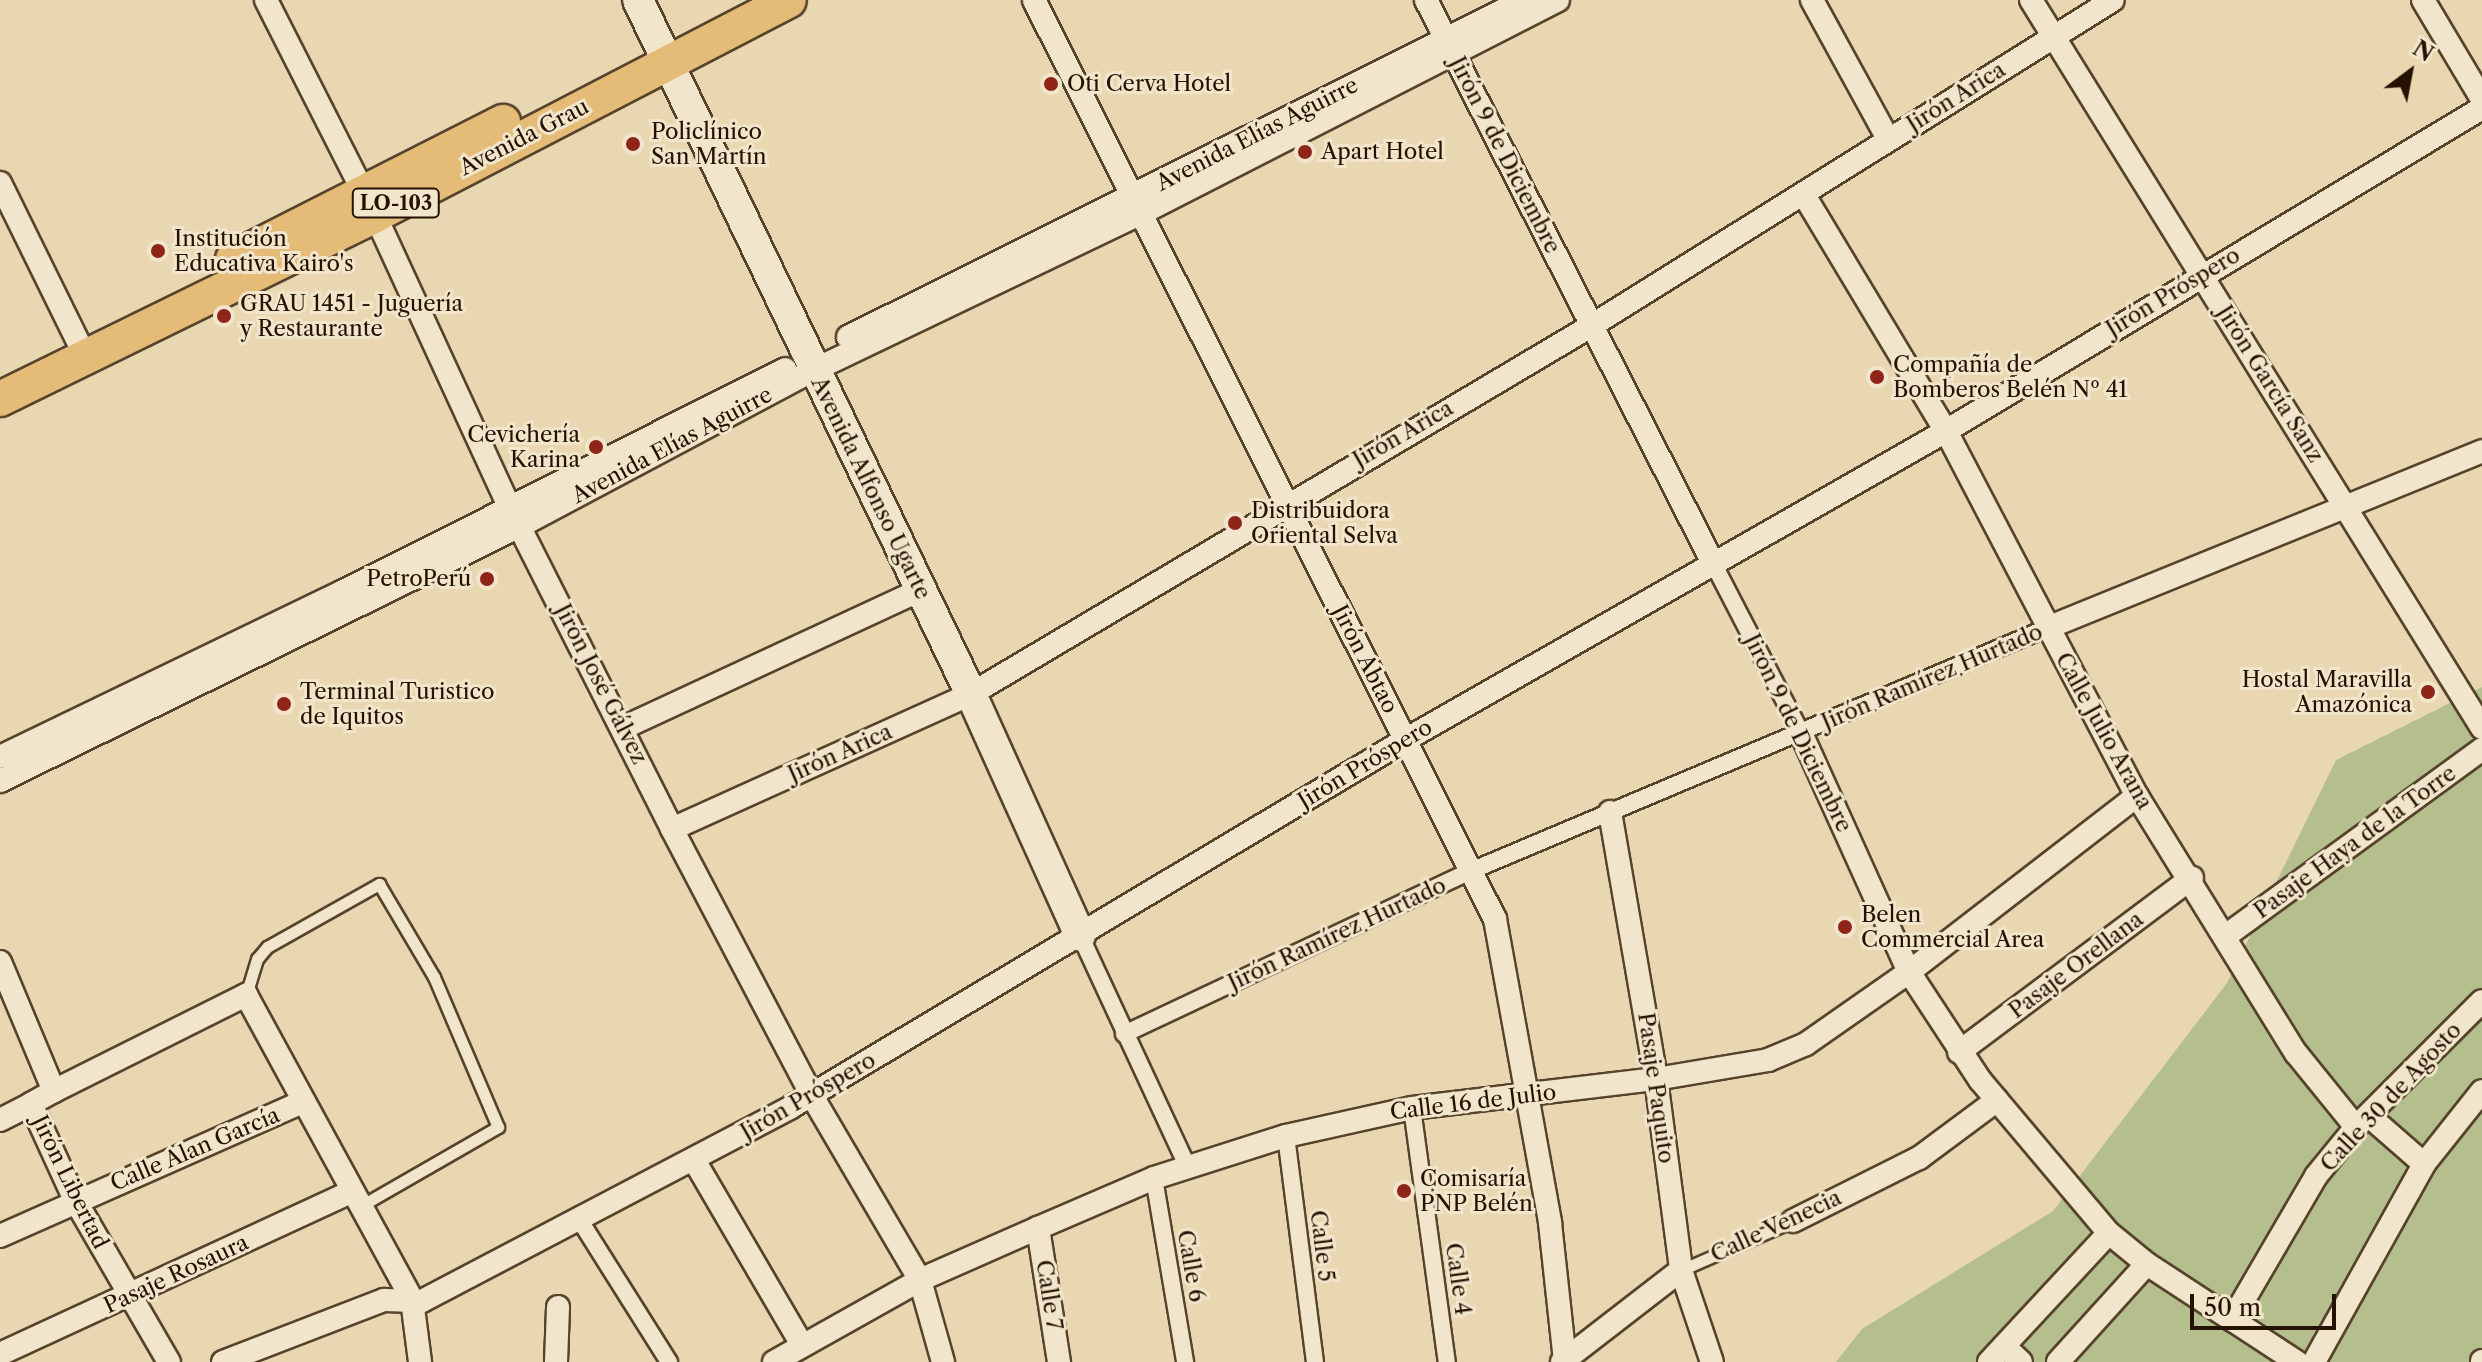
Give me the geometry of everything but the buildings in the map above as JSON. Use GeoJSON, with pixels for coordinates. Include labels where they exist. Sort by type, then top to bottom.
{"type":"FeatureCollection","features":[{"type":"Feature","properties":{"kind":"main road","name":"Avenida Alfonso Ugarte"},"geometry":{"type":"LineString","coordinates":[[638,0],[971,694],[1080,935]]}},
{"type":"Feature","properties":{"kind":"main road","name":"Avenida Alfonso Ugarte"},"geometry":{"type":"LineString","coordinates":[[653,0],[664,53]]}},
{"type":"Feature","properties":{"kind":"main road","name":"Avenida Grau"},"geometry":{"type":"LineString","coordinates":[[664,53],[744,0]]}},
{"type":"Feature","properties":{"kind":"main road","name":"Avenida Grau"},"geometry":{"type":"LineString","coordinates":[[0,399],[82,348],[664,53],[789,0]]}},
{"type":"Feature","properties":{"kind":"main road","name":"Avenida Grau"},"geometry":{"type":"LineString","coordinates":[[0,376],[82,348]]}},
{"type":"Feature","properties":{"kind":"street","name":"Jirón José Gálvez"},"geometry":{"type":"LineString","coordinates":[[266,0],[368,204],[515,517],[625,727],[672,829],[812,1096],[920,1280],[943,1362]]}},
{"type":"Feature","properties":{"kind":"street","name":"Jirón Abtao"},"geometry":{"type":"LineString","coordinates":[[1034,0],[1140,203],[1495,919],[1530,1094],[1564,1361]]}},
{"type":"Feature","properties":{"kind":"street","name":"Jirón 9 de Diciembre"},"geometry":{"type":"LineString","coordinates":[[1426,0],[1801,733],[1909,972],[1959,1052],[2109,1233],[2147,1264],[2297,1362]]}},
{"type":"Feature","properties":{"kind":"street","name":"Avenida Elías Aguirre"},"geometry":{"type":"LineString","coordinates":[[1449,46],[1524,0]]}},
{"type":"Feature","properties":{"kind":"street","name":"Avenida Elías Aguirre"},"geometry":{"type":"LineString","coordinates":[[0,781],[243,652],[515,517],[811,364],[1140,203],[1449,46],[1558,0]]}},
{"type":"Feature","properties":{"kind":"street"},"geometry":{"type":"LineString","coordinates":[[1812,0],[1888,139]]}},
{"type":"Feature","properties":{"kind":"street","name":"Jirón García Sanz"},"geometry":{"type":"LineString","coordinates":[[2031,0],[2481,724]]}},
{"type":"Feature","properties":{"kind":"street","name":"Jirón Arica"},"geometry":{"type":"LineString","coordinates":[[672,829],[971,694],[1286,502],[1591,326],[2113,0]]}},
{"type":"Feature","properties":{"kind":"street"},"geometry":{"type":"LineString","coordinates":[[2423,0],[2482,99]]}},
{"type":"Feature","properties":{"kind":"street","name":"Jirón Próspero"},"geometry":{"type":"LineString","coordinates":[[223,1362],[384,1300],[422,1301],[812,1096],[1405,740],[1712,561],[1946,431],[2201,273],[2482,108]]}},
{"type":"Feature","properties":{"kind":"street"},"geometry":{"type":"LineString","coordinates":[[0,183],[82,348]]}},
{"type":"Feature","properties":{"kind":"street","name":"Calle Julio Arana"},"geometry":{"type":"LineString","coordinates":[[1804,195],[1946,431],[2137,796],[2192,878],[2296,1053],[2363,1122],[2424,1164]]}},
{"type":"Feature","properties":{"kind":"street","name":"Jirón Ramírez Hurtado"},"geometry":{"type":"LineString","coordinates":[[1124,1034],[1473,870],[2047,628],[2482,451]]}},
{"type":"Feature","properties":{"kind":"street"},"geometry":{"type":"LineString","coordinates":[[625,727],[920,590]]}},
{"type":"Feature","properties":{"kind":"street","name":"Avenida Elías Aguirre"},"geometry":{"type":"LineString","coordinates":[[0,757],[243,652]]}},
{"type":"Feature","properties":{"kind":"street","name":"Pasaje Haya de la Torre"},"geometry":{"type":"LineString","coordinates":[[2227,935],[2482,749]]}},
{"type":"Feature","properties":{"kind":"street","name":"Calle 16 de Julio"},"geometry":{"type":"LineString","coordinates":[[774,1362],[920,1280],[1154,1178],[1286,1136],[1412,1108],[1656,1079],[1768,1060],[1806,1044],[1909,972],[2137,796]]}},
{"type":"Feature","properties":{"kind":"street","name":"Pasaje Paquito"},"geometry":{"type":"LineString","coordinates":[[1610,812],[1656,1079],[1681,1270],[1712,1362]]}},
{"type":"Feature","properties":{"kind":"street","name":"Pasaje Orellana"},"geometry":{"type":"LineString","coordinates":[[1959,1052],[2192,878]]}},
{"type":"Feature","properties":{"kind":"street"},"geometry":{"type":"LineString","coordinates":[[1080,935],[1188,1168]]}},
{"type":"Feature","properties":{"kind":"street","name":"Jirón Libertad"},"geometry":{"type":"LineString","coordinates":[[0,962],[7,997],[54,1091],[31,1104],[75,1200],[169,1362]]}},
{"type":"Feature","properties":{"kind":"street"},"geometry":{"type":"LineString","coordinates":[[54,1091],[246,995],[412,1300],[420,1362]]}},
{"type":"Feature","properties":{"kind":"street","name":"Calle 30 de Agosto"},"geometry":{"type":"LineString","coordinates":[[2232,1320],[2316,1176],[2363,1122],[2482,1001]]}},
{"type":"Feature","properties":{"kind":"street"},"geometry":{"type":"LineString","coordinates":[[2314,1362],[2424,1164],[2482,1091]]}},
{"type":"Feature","properties":{"kind":"street","name":"Calle Venecia"},"geometry":{"type":"LineString","coordinates":[[1793,1221],[1919,1158],[1997,1100]]}},
{"type":"Feature","properties":{"kind":"street","name":"Calle Alan García"},"geometry":{"type":"LineString","coordinates":[[0,1236],[75,1200],[303,1102]]}},
{"type":"Feature","properties":{"kind":"street"},"geometry":{"type":"LineString","coordinates":[[0,1120],[31,1104]]}},
{"type":"Feature","properties":{"kind":"street","name":"Calle 4"},"geometry":{"type":"LineString","coordinates":[[1412,1108],[1447,1362]]}},
{"type":"Feature","properties":{"kind":"street","name":"Calle 5"},"geometry":{"type":"LineString","coordinates":[[1286,1136],[1315,1362]]}},
{"type":"Feature","properties":{"kind":"street"},"geometry":{"type":"LineString","coordinates":[[694,1160],[802,1345]]}},
{"type":"Feature","properties":{"kind":"street","name":"Calle 6"},"geometry":{"type":"LineString","coordinates":[[1154,1178],[1185,1362]]}},
{"type":"Feature","properties":{"kind":"street","name":"Pasaje Rosaura"},"geometry":{"type":"LineString","coordinates":[[0,1354],[355,1200]]}},
{"type":"Feature","properties":{"kind":"street"},"geometry":{"type":"LineString","coordinates":[[579,1219],[669,1362]]}},
{"type":"Feature","properties":{"kind":"street","name":"Calle 7"},"geometry":{"type":"LineString","coordinates":[[1038,1228],[1059,1362]]}},
{"type":"Feature","properties":{"kind":"street"},"geometry":{"type":"LineString","coordinates":[[2021,1362],[1997,1354],[2109,1233]]}},
{"type":"Feature","properties":{"kind":"street"},"geometry":{"type":"LineString","coordinates":[[2058,1362],[2147,1264]]}},
{"type":"Feature","properties":{"kind":"street","name":"Calle Venecia"},"geometry":{"type":"LineString","coordinates":[[1564,1361],[1681,1270]]}},
{"type":"Feature","properties":{"kind":"street"},"geometry":{"type":"LineString","coordinates":[[556,1362],[558,1307]]}},
{"type":"Feature","properties":{"kind":"lane"},"geometry":{"type":"LineString","coordinates":[[246,995],[257,959],[267,947],[379,884],[434,977],[498,1127],[355,1200]]}},
{"type":"Feature","properties":{"kind":"lane","name":"Calle Venecia"},"geometry":{"type":"LineString","coordinates":[[1681,1270],[1793,1221]]}},
{"type":"Feature","properties":{"kind":"green space"},"geometry":{"type":"Polygon","coordinates":[[[2482,687],[2482,1362],[1836,1362],[1862,1329],[2053,1211],[2227,983],[2336,760],[2482,687]]]}},
{"type":"Feature","properties":{"kind":"place","name":"Oti Cerva Hotel"},"geometry":{"type":"Point","coordinates":[1051,84]}},
{"type":"Feature","properties":{"kind":"place","name":"Policlínico San Martín"},"geometry":{"type":"Point","coordinates":[633,144]}},
{"type":"Feature","properties":{"kind":"place","name":"Apart Hotel"},"geometry":{"type":"Point","coordinates":[1305,152]}},
{"type":"Feature","properties":{"kind":"place","name":"Institución Educativa Kairo's"},"geometry":{"type":"Point","coordinates":[158,251]}},
{"type":"Feature","properties":{"kind":"place","name":"GRAU 1451 - Juguería y Restaurante"},"geometry":{"type":"Point","coordinates":[224,316]}},
{"type":"Feature","properties":{"kind":"place","name":"Compañía de Bomberos Belén Nº 41"},"geometry":{"type":"Point","coordinates":[1877,377]}},
{"type":"Feature","properties":{"kind":"place","name":"Cevichería Karina"},"geometry":{"type":"Point","coordinates":[596,447]}},
{"type":"Feature","properties":{"kind":"place","name":"Distribuidora Oriental Selva"},"geometry":{"type":"Point","coordinates":[1235,523]}},
{"type":"Feature","properties":{"kind":"place","name":"PetroPerú"},"geometry":{"type":"Point","coordinates":[487,579]}},
{"type":"Feature","properties":{"kind":"place","name":"Hostal Maravilla Amazónica"},"geometry":{"type":"Point","coordinates":[2428,692]}},
{"type":"Feature","properties":{"kind":"place","name":"Terminal Turistico de Iquitos"},"geometry":{"type":"Point","coordinates":[284,704]}},
{"type":"Feature","properties":{"kind":"place","name":"Belen Commercial Area"},"geometry":{"type":"Point","coordinates":[1845,927]}},
{"type":"Feature","properties":{"kind":"place","name":"Comisaría PNP Belén"},"geometry":{"type":"Point","coordinates":[1404,1191]}}]}
